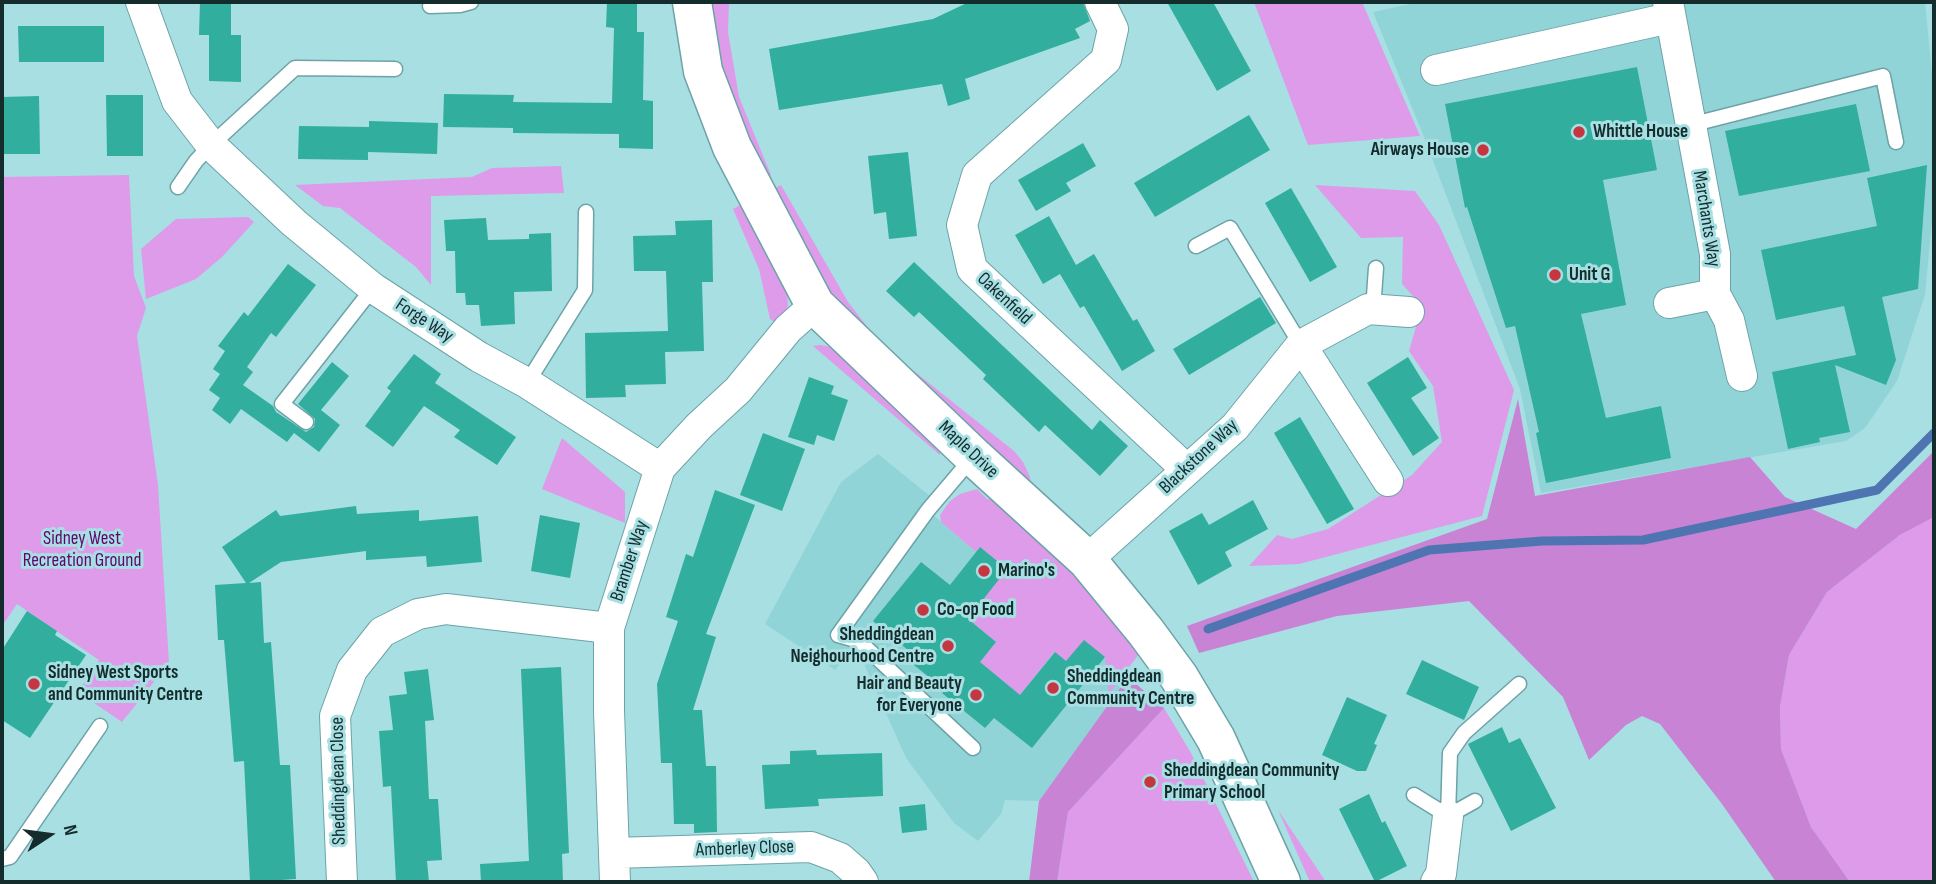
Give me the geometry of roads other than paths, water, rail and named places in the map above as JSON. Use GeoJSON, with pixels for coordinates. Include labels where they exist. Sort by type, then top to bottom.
{"type":"FeatureCollection","features":[{"type":"Feature","properties":{"kind":"street","name":"Forge Way"},"geometry":{"type":"LineString","coordinates":[[141,2],[177,101],[211,145],[294,223],[373,289],[660,468]]}},
{"type":"Feature","properties":{"kind":"street","name":"Maple Drive"},"geometry":{"type":"LineString","coordinates":[[692,2],[703,71],[732,147],[815,304],[1087,560],[1179,677],[1216,739],[1281,882]]}},
{"type":"Feature","properties":{"kind":"street","name":"Oakenfield"},"geometry":{"type":"LineString","coordinates":[[1100,2],[1113,29],[1106,60],[976,175],[962,225],[972,269],[1186,469]]}},
{"type":"Feature","properties":{"kind":"street","name":"Marchants Way"},"geometry":{"type":"LineString","coordinates":[[1436,70],[1669,10],[1715,254],[1715,294],[1729,320],[1742,376]]}},
{"type":"Feature","properties":{"kind":"street"},"geometry":{"type":"LineString","coordinates":[[1669,303],[1715,294]]}},
{"type":"Feature","properties":{"kind":"street","name":"Bramber Way"},"geometry":{"type":"LineString","coordinates":[[615,882],[609,628],[660,468],[699,426],[738,390],[788,329],[815,304]]}},
{"type":"Feature","properties":{"kind":"street","name":"Blackstone Way"},"geometry":{"type":"LineString","coordinates":[[1087,560],[1235,427],[1301,345],[1368,309]]}},
{"type":"Feature","properties":{"kind":"street"},"geometry":{"type":"LineString","coordinates":[[1368,309],[1409,312]]}},
{"type":"Feature","properties":{"kind":"street"},"geometry":{"type":"LineString","coordinates":[[1301,345],[1388,481]]}},
{"type":"Feature","properties":{"kind":"street","name":"Sheddingdean Close"},"geometry":{"type":"LineString","coordinates":[[342,882],[335,716],[352,670],[382,632],[418,614],[446,609],[609,628]]}},
{"type":"Feature","properties":{"kind":"street"},"geometry":{"type":"LineString","coordinates":[[1436,882],[1441,874],[1448,816]]}},
{"type":"Feature","properties":{"kind":"street","name":"Amberley Close"},"geometry":{"type":"LineString","coordinates":[[614,853],[811,847],[840,858],[863,882]]}},
{"type":"Feature","properties":{"kind":"lane"},"geometry":{"type":"LineString","coordinates":[[430,6],[467,2]]}},
{"type":"Feature","properties":{"kind":"lane"},"geometry":{"type":"LineString","coordinates":[[178,187],[211,145],[295,68],[395,69]]}},
{"type":"Feature","properties":{"kind":"lane"},"geometry":{"type":"LineString","coordinates":[[1690,125],[1883,76],[1896,142]]}},
{"type":"Feature","properties":{"kind":"lane"},"geometry":{"type":"LineString","coordinates":[[527,383],[585,290],[586,212]]}},
{"type":"Feature","properties":{"kind":"lane"},"geometry":{"type":"LineString","coordinates":[[1196,246],[1230,228],[1301,345]]}},
{"type":"Feature","properties":{"kind":"lane"},"geometry":{"type":"LineString","coordinates":[[1368,309],[1374,296],[1376,268]]}},
{"type":"Feature","properties":{"kind":"lane"},"geometry":{"type":"LineString","coordinates":[[306,422],[282,404],[373,289]]}},
{"type":"Feature","properties":{"kind":"lane"},"geometry":{"type":"LineString","coordinates":[[973,748],[859,641],[838,635],[928,510],[974,456]]}},
{"type":"Feature","properties":{"kind":"lane"},"geometry":{"type":"LineString","coordinates":[[1448,816],[1450,753],[1464,733],[1519,684]]}},
{"type":"Feature","properties":{"kind":"lane"},"geometry":{"type":"LineString","coordinates":[[2,859],[10,857],[100,726]]}},
{"type":"Feature","properties":{"kind":"lane"},"geometry":{"type":"LineString","coordinates":[[1414,794],[1448,816]]}},
{"type":"Feature","properties":{"kind":"lane"},"geometry":{"type":"LineString","coordinates":[[1448,816],[1475,801]]}},
{"type":"Feature","properties":{"kind":"waterway"},"geometry":{"type":"LineString","coordinates":[[1208,629],[1429,550],[1542,541],[1643,540],[1877,490],[1934,433]]}},
{"type":"Feature","properties":{"kind":"place","name":"Whittle House"},"geometry":{"type":"Point","coordinates":[1579,132]}},
{"type":"Feature","properties":{"kind":"place","name":"Airways House"},"geometry":{"type":"Point","coordinates":[1483,150]}},
{"type":"Feature","properties":{"kind":"place","name":"Unit G"},"geometry":{"type":"Point","coordinates":[1555,275]}},
{"type":"Feature","properties":{"kind":"place","name":"Marino's"},"geometry":{"type":"Point","coordinates":[984,571]}},
{"type":"Feature","properties":{"kind":"place","name":"Co-op Food"},"geometry":{"type":"Point","coordinates":[923,610]}},
{"type":"Feature","properties":{"kind":"place","name":"Sheddingdean Neighourhood Centre"},"geometry":{"type":"Point","coordinates":[948,646]}},
{"type":"Feature","properties":{"kind":"place","name":"Sidney West Sports and Community Centre"},"geometry":{"type":"Point","coordinates":[34,684]}},
{"type":"Feature","properties":{"kind":"place","name":"Sheddingdean Community Centre"},"geometry":{"type":"Point","coordinates":[1053,688]}},
{"type":"Feature","properties":{"kind":"place","name":"Hair and Beauty for Everyone"},"geometry":{"type":"Point","coordinates":[976,695]}},
{"type":"Feature","properties":{"kind":"place","name":"Sheddingdean Community Primary School"},"geometry":{"type":"Point","coordinates":[1150,782]}},
{"type":"Feature","properties":{"kind":"park label","name":"Sidney West Recreation Ground"},"geometry":{"type":"Point","coordinates":[82,550]}}]}
